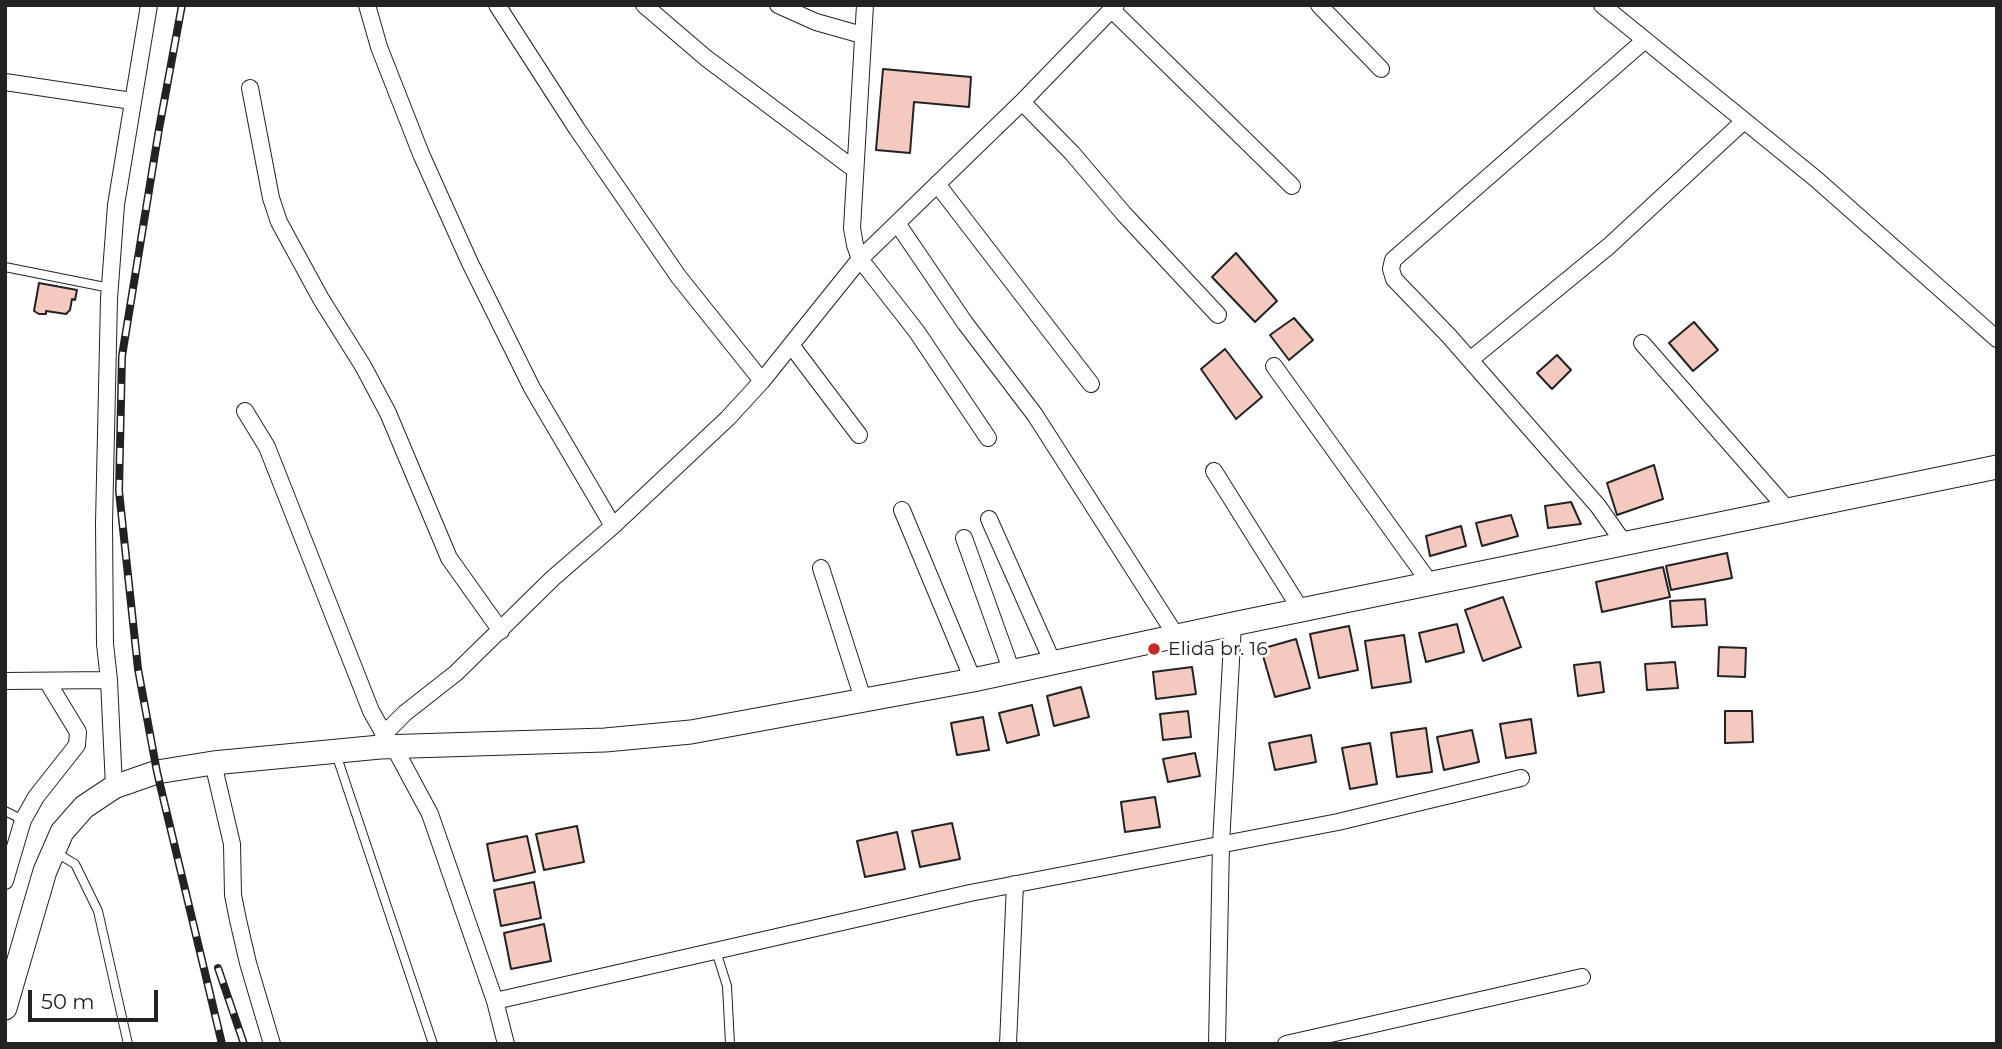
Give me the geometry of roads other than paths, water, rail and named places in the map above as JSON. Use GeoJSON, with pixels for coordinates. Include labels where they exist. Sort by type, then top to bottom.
{"type":"FeatureCollection","features":[{"type":"Feature","properties":{"kind":"main road"},"geometry":{"type":"LineString","coordinates":[[5,1008],[53,851],[62,832],[84,807],[114,787],[157,772],[213,762],[335,751],[386,743],[604,740],[691,732],[973,680],[1997,467]]}},
{"type":"Feature","properties":{"kind":"street"},"geometry":{"type":"LineString","coordinates":[[114,787],[105,644],[104,523],[110,288],[116,205],[149,5]]}},
{"type":"Feature","properties":{"kind":"street"},"geometry":{"type":"LineString","coordinates":[[367,5],[379,47],[421,154],[470,263],[532,388],[613,526]]}},
{"type":"Feature","properties":{"kind":"street"},"geometry":{"type":"LineString","coordinates":[[497,5],[577,129],[678,276],[762,381]]}},
{"type":"Feature","properties":{"kind":"street"},"geometry":{"type":"LineString","coordinates":[[644,5],[706,58],[854,169]]}},
{"type":"Feature","properties":{"kind":"street"},"geometry":{"type":"LineString","coordinates":[[778,5],[816,22],[862,35]]}},
{"type":"Feature","properties":{"kind":"street"},"geometry":{"type":"LineString","coordinates":[[865,5],[854,169],[852,228],[855,245],[860,259],[917,332],[988,438]]}},
{"type":"Feature","properties":{"kind":"street"},"geometry":{"type":"LineString","coordinates":[[1320,5],[1381,69]]}},
{"type":"Feature","properties":{"kind":"street"},"geometry":{"type":"LineString","coordinates":[[1602,5],[1816,179],[1997,338]]}},
{"type":"Feature","properties":{"kind":"street"},"geometry":{"type":"LineString","coordinates":[[386,743],[553,578],[613,526],[728,418],[762,381],[860,259],[1022,102],[1114,7],[1292,186]]}},
{"type":"Feature","properties":{"kind":"street"},"geometry":{"type":"LineString","coordinates":[[1624,543],[1598,506],[1394,278],[1391,269],[1393,260],[1645,40]]}},
{"type":"Feature","properties":{"kind":"street"},"geometry":{"type":"LineString","coordinates":[[5,82],[132,101]]}},
{"type":"Feature","properties":{"kind":"street"},"geometry":{"type":"LineString","coordinates":[[250,88],[271,198],[279,222],[388,413],[449,558],[501,631]]}},
{"type":"Feature","properties":{"kind":"street"},"geometry":{"type":"LineString","coordinates":[[1022,102],[1072,153],[1124,214],[1218,315]]}},
{"type":"Feature","properties":{"kind":"street"},"geometry":{"type":"LineString","coordinates":[[1470,360],[1609,246],[1744,121]]}},
{"type":"Feature","properties":{"kind":"street"},"geometry":{"type":"LineString","coordinates":[[937,184],[1091,384]]}},
{"type":"Feature","properties":{"kind":"street"},"geometry":{"type":"LineString","coordinates":[[897,223],[965,323],[1035,415],[1177,636]]}},
{"type":"Feature","properties":{"kind":"street"},"geometry":{"type":"LineString","coordinates":[[1642,343],[1788,510]]}},
{"type":"Feature","properties":{"kind":"street"},"geometry":{"type":"LineString","coordinates":[[791,345],[859,435]]}},
{"type":"Feature","properties":{"kind":"street"},"geometry":{"type":"LineString","coordinates":[[1274,366],[1430,583]]}},
{"type":"Feature","properties":{"kind":"street"},"geometry":{"type":"LineString","coordinates":[[245,411],[267,447],[371,711],[386,743],[430,814],[495,1001],[506,1044]]}},
{"type":"Feature","properties":{"kind":"street"},"geometry":{"type":"LineString","coordinates":[[1214,471],[1301,610]]}},
{"type":"Feature","properties":{"kind":"street"},"geometry":{"type":"LineString","coordinates":[[902,510],[973,680]]}},
{"type":"Feature","properties":{"kind":"street"},"geometry":{"type":"LineString","coordinates":[[989,519],[1053,663]]}},
{"type":"Feature","properties":{"kind":"street"},"geometry":{"type":"LineString","coordinates":[[964,538],[1012,672]]}},
{"type":"Feature","properties":{"kind":"street"},"geometry":{"type":"LineString","coordinates":[[821,568],[863,699]]}},
{"type":"Feature","properties":{"kind":"street"},"geometry":{"type":"LineString","coordinates":[[1217,1044],[1221,844],[1233,624]]}},
{"type":"Feature","properties":{"kind":"street"},"geometry":{"type":"LineString","coordinates":[[5,681],[109,680]]}},
{"type":"Feature","properties":{"kind":"street"},"geometry":{"type":"LineString","coordinates":[[5,881],[23,820],[36,797],[77,745],[78,732],[47,681]]}},
{"type":"Feature","properties":{"kind":"street"},"geometry":{"type":"LineString","coordinates":[[213,762],[232,844],[233,895],[238,920],[272,1044]]}},
{"type":"Feature","properties":{"kind":"street"},"geometry":{"type":"LineString","coordinates":[[495,1001],[1015,884],[1338,822],[1521,778]]}},
{"type":"Feature","properties":{"kind":"street"},"geometry":{"type":"LineString","coordinates":[[1008,1044],[1015,884]]}},
{"type":"Feature","properties":{"kind":"street"},"geometry":{"type":"LineString","coordinates":[[1286,1044],[1582,977]]}},
{"type":"Feature","properties":{"kind":"lane"},"geometry":{"type":"LineString","coordinates":[[5,267],[110,288]]}},
{"type":"Feature","properties":{"kind":"lane"},"geometry":{"type":"LineString","coordinates":[[335,751],[433,1044]]}},
{"type":"Feature","properties":{"kind":"lane"},"geometry":{"type":"LineString","coordinates":[[5,811],[23,820]]}},
{"type":"Feature","properties":{"kind":"lane"},"geometry":{"type":"LineString","coordinates":[[53,851],[75,864],[98,911],[128,1044]]}},
{"type":"Feature","properties":{"kind":"lane"},"geometry":{"type":"LineString","coordinates":[[716,950],[727,986],[730,1044]]}},
{"type":"Feature","properties":{"kind":"railway"},"geometry":{"type":"LineString","coordinates":[[182,5],[122,356],[119,491],[138,669],[157,772],[222,1044]]}},
{"type":"Feature","properties":{"kind":"railway"},"geometry":{"type":"LineString","coordinates":[[218,968],[244,1044]]}},
{"type":"Feature","properties":{"kind":"place","name":"Elida br. 16"},"geometry":{"type":"Point","coordinates":[1154,649]}}]}
